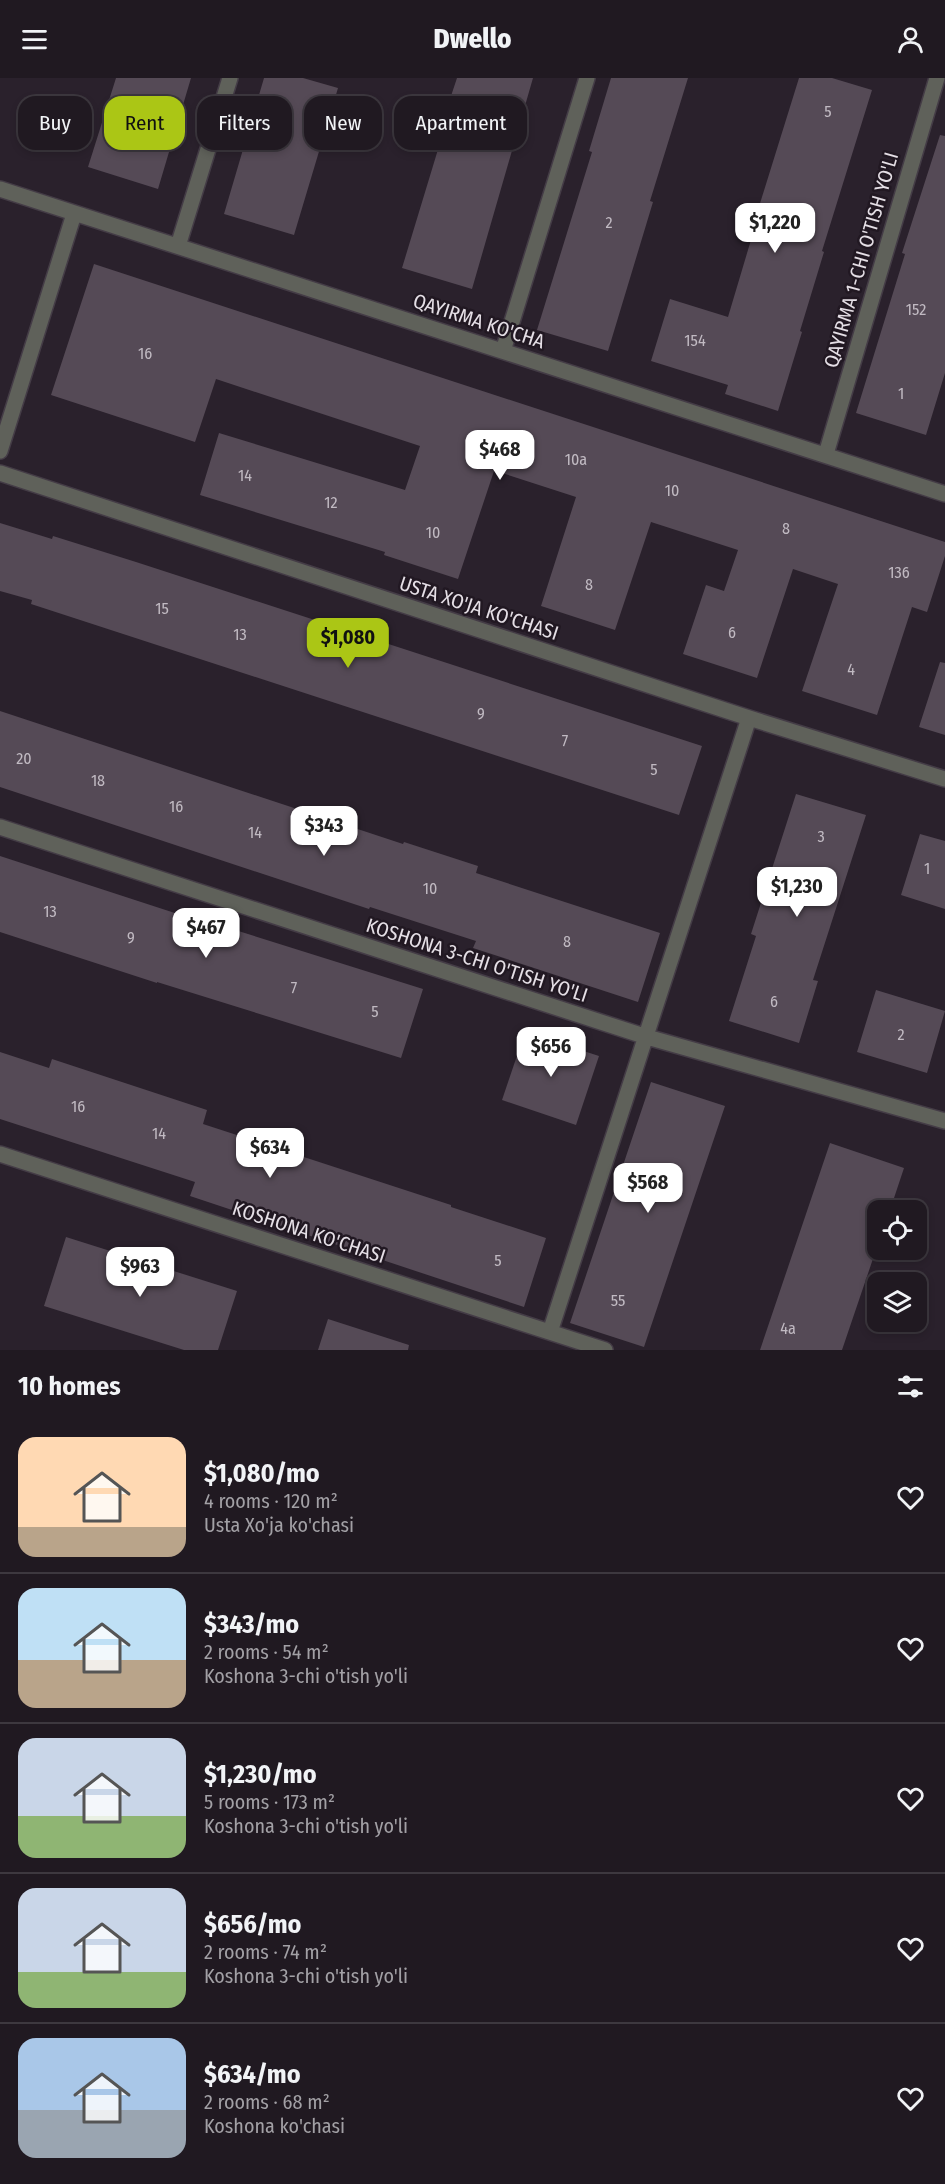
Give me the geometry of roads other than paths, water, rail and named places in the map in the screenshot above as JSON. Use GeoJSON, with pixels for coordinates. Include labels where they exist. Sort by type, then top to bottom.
{"type":"FeatureCollection","features":[{"type":"Feature","properties":{"kind":"street"},"geometry":{"type":"LineString","coordinates":[[178,246],[230,78]]}},
{"type":"Feature","properties":{"kind":"street"},"geometry":{"type":"LineString","coordinates":[[503,351],[587,78]]}},
{"type":"Feature","properties":{"kind":"street","name":"QAYIRMA 1-CHI O'TISH YO'LI"},"geometry":{"type":"LineString","coordinates":[[826,454],[937,78]]}},
{"type":"Feature","properties":{"kind":"street","name":"QAYIRMA KO'CHA"},"geometry":{"type":"LineString","coordinates":[[0,189],[945,494]]}},
{"type":"Feature","properties":{"kind":"street"},"geometry":{"type":"LineString","coordinates":[[0,451],[74,214]]}},
{"type":"Feature","properties":{"kind":"street","name":"USTA XO'JA KO'CHASI"},"geometry":{"type":"LineString","coordinates":[[0,473],[749,718],[945,779]]}},
{"type":"Feature","properties":{"kind":"street"},"geometry":{"type":"LineString","coordinates":[[550,1332],[749,718]]}},
{"type":"Feature","properties":{"kind":"street","name":"KOSHONA 3-CHI O'TISH YO'LI"},"geometry":{"type":"LineString","coordinates":[[0,827],[647,1037],[945,1121]]}},
{"type":"Feature","properties":{"kind":"street","name":"KOSHONA KO'CHASI"},"geometry":{"type":"LineString","coordinates":[[0,1154],[605,1350]]}}]}
